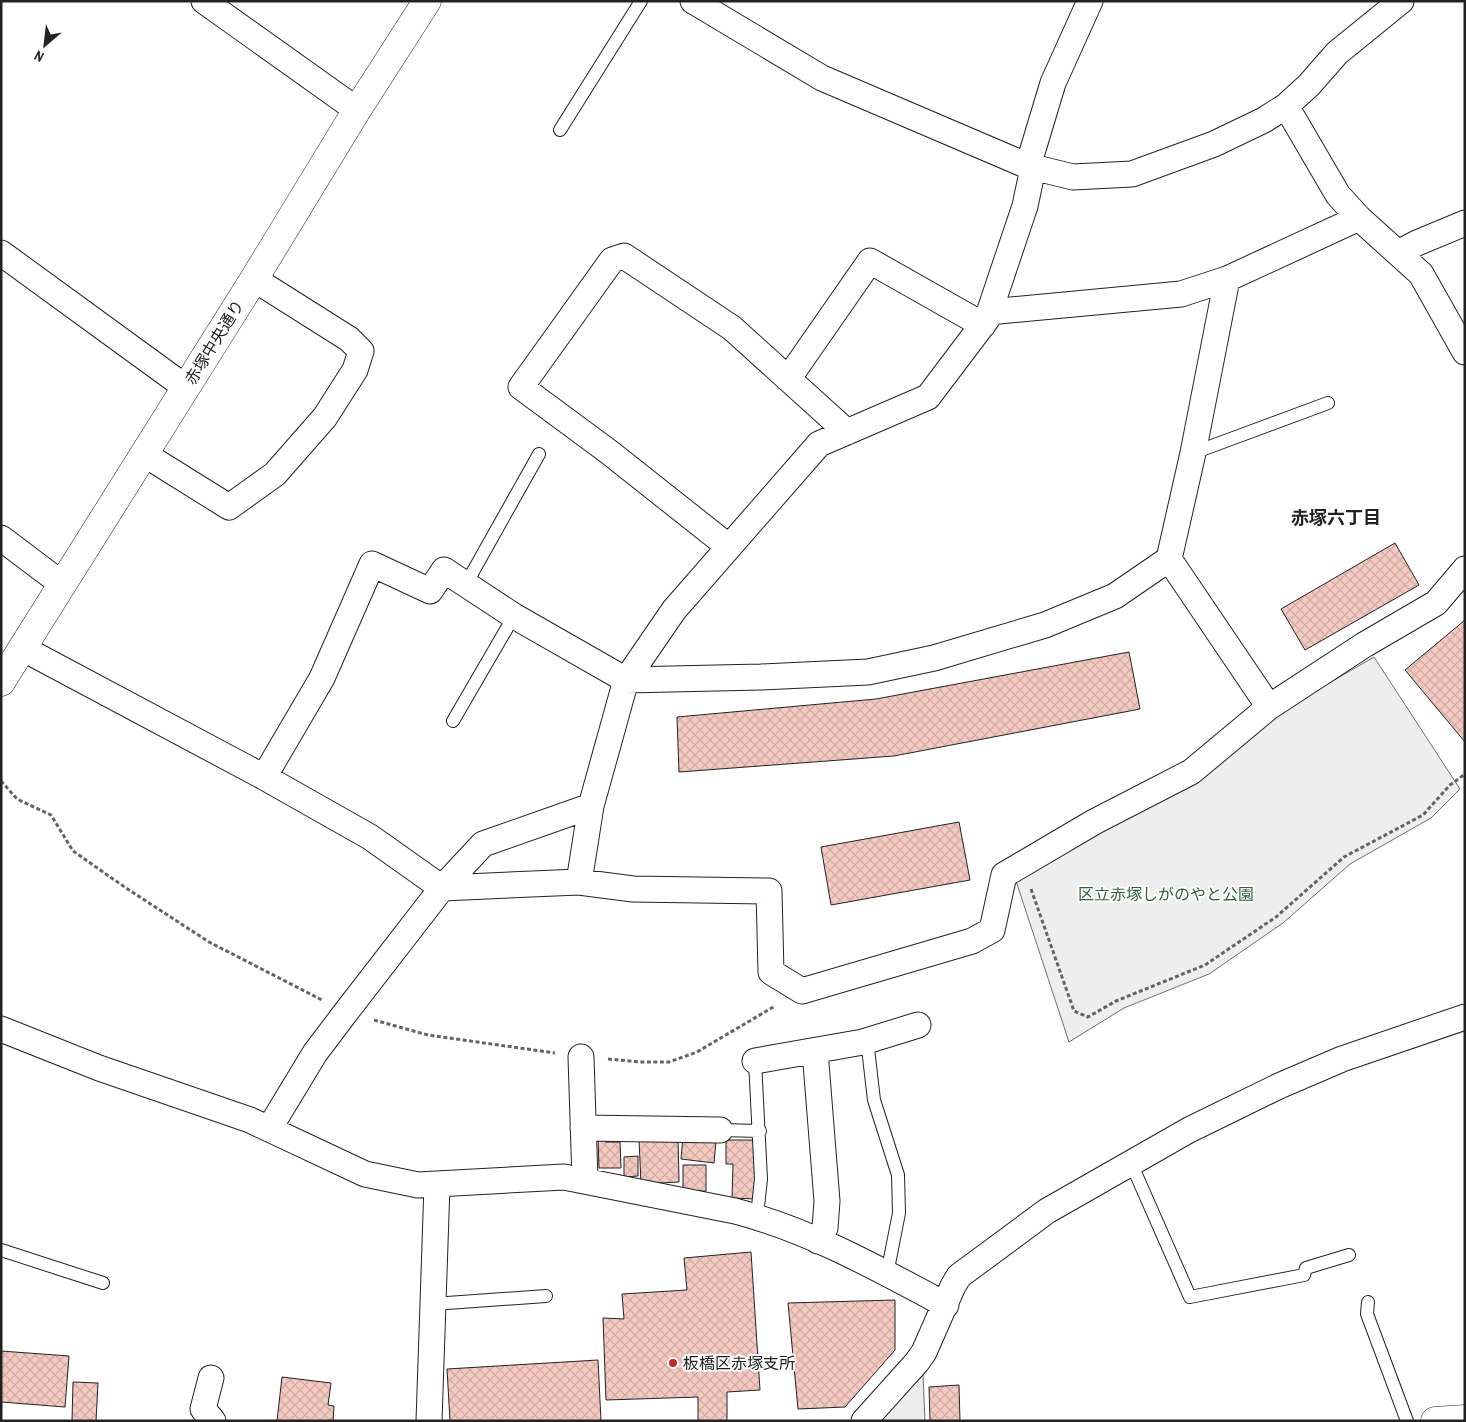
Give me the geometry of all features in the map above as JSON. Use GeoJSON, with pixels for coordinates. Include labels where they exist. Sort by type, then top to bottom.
{"type":"FeatureCollection","features":[{"type":"Feature","properties":{"kind":"street"},"geometry":{"type":"LineString","coordinates":[[204,1],[357,110]]}},
{"type":"Feature","properties":{"kind":"street","name":"赤塚中央通り"},"geometry":{"type":"LineString","coordinates":[[1,682],[254,279],[357,110],[427,1]]}},
{"type":"Feature","properties":{"kind":"street"},"geometry":{"type":"LineString","coordinates":[[693,1],[822,78],[1031,167],[1073,177],[1132,174],[1214,144],[1264,120],[1286,106],[1309,85],[1337,53],[1401,1]]}},
{"type":"Feature","properties":{"kind":"street"},"geometry":{"type":"LineString","coordinates":[[580,882],[591,806],[626,680],[674,610],[819,444],[928,397],[986,319],[1025,206],[1031,167],[1053,83],[1090,1]]}},
{"type":"Feature","properties":{"kind":"street"},"geometry":{"type":"LineString","coordinates":[[1286,106],[1338,195],[1359,218],[1421,274],[1465,352]]}},
{"type":"Feature","properties":{"kind":"street"},"geometry":{"type":"LineString","coordinates":[[788,379],[870,261],[986,319],[1181,294],[1227,279],[1359,218]]}},
{"type":"Feature","properties":{"kind":"street"},"geometry":{"type":"LineString","coordinates":[[1398,253],[1465,223]]}},
{"type":"Feature","properties":{"kind":"street"},"geometry":{"type":"LineString","coordinates":[[1,254],[186,387]]}},
{"type":"Feature","properties":{"kind":"street"},"geometry":{"type":"LineString","coordinates":[[730,547],[609,452],[521,387],[612,260],[624,256],[732,328],[847,432]]}},
{"type":"Feature","properties":{"kind":"street"},"geometry":{"type":"LineString","coordinates":[[144,454],[229,506],[276,474],[325,417],[355,370],[361,351],[349,339],[254,279]]}},
{"type":"Feature","properties":{"kind":"street"},"geometry":{"type":"LineString","coordinates":[[264,777],[322,678],[372,564],[430,591],[444,570],[514,616],[626,680],[868,672],[925,660],[1045,625],[1115,596],[1169,558],[1193,453],[1227,279]]}},
{"type":"Feature","properties":{"kind":"street"},"geometry":{"type":"LineString","coordinates":[[1,538],[62,584]]}},
{"type":"Feature","properties":{"kind":"street"},"geometry":{"type":"LineString","coordinates":[[1169,558],[1269,707]]}},
{"type":"Feature","properties":{"kind":"street"},"geometry":{"type":"LineString","coordinates":[[22,648],[264,777],[370,837],[442,888],[580,882],[633,889],[770,891],[771,972],[802,991],[972,941],[992,930],[1004,875],[1094,822],[1192,772],[1269,707],[1364,646],[1436,603],[1465,569]]}},
{"type":"Feature","properties":{"kind":"street"},"geometry":{"type":"LineString","coordinates":[[269,1129],[315,1053],[442,888],[483,844],[591,806]]}},
{"type":"Feature","properties":{"kind":"street"},"geometry":{"type":"LineString","coordinates":[[864,1421],[924,1352],[953,1286],[960,1276],[1047,1211],[1189,1130],[1279,1086],[1342,1059],[1465,1017]]}},
{"type":"Feature","properties":{"kind":"street"},"geometry":{"type":"LineString","coordinates":[[755,1061],[867,1040],[918,1025]]}},
{"type":"Feature","properties":{"kind":"street"},"geometry":{"type":"LineString","coordinates":[[1,1029],[99,1068],[250,1120],[365,1174],[418,1185],[564,1177],[735,1211],[757,1216],[818,1241],[946,1305]]}},
{"type":"Feature","properties":{"kind":"street"},"geometry":{"type":"LineString","coordinates":[[815,1050],[827,1201],[826,1228],[818,1241]]}},
{"type":"Feature","properties":{"kind":"street"},"geometry":{"type":"LineString","coordinates":[[581,1057],[585,1180]]}},
{"type":"Feature","properties":{"kind":"street"},"geometry":{"type":"LineString","coordinates":[[583,1128],[720,1130]]}},
{"type":"Feature","properties":{"kind":"street"},"geometry":{"type":"LineString","coordinates":[[429,1421],[437,1185]]}},
{"type":"Feature","properties":{"kind":"street"},"geometry":{"type":"LineString","coordinates":[[211,1378],[202,1408],[213,1421]]}},
{"type":"Feature","properties":{"kind":"street"},"geometry":{"type":"LineString","coordinates":[[1435,1421],[1465,1419]]}},
{"type":"Feature","properties":{"kind":"lane"},"geometry":{"type":"LineString","coordinates":[[560,130],[641,1]]}},
{"type":"Feature","properties":{"kind":"lane"},"geometry":{"type":"LineString","coordinates":[[1193,453],[1328,403]]}},
{"type":"Feature","properties":{"kind":"lane"},"geometry":{"type":"LineString","coordinates":[[466,584],[539,454]]}},
{"type":"Feature","properties":{"kind":"lane"},"geometry":{"type":"LineString","coordinates":[[453,721],[514,616]]}},
{"type":"Feature","properties":{"kind":"lane"},"geometry":{"type":"LineString","coordinates":[[867,1040],[874,1100],[898,1175],[899,1213],[887,1274]]}},
{"type":"Feature","properties":{"kind":"lane"},"geometry":{"type":"LineString","coordinates":[[755,1061],[761,1180],[757,1216]]}},
{"type":"Feature","properties":{"kind":"lane"},"geometry":{"type":"LineString","coordinates":[[720,1130],[760,1131]]}},
{"type":"Feature","properties":{"kind":"lane"},"geometry":{"type":"LineString","coordinates":[[1130,1163],[1190,1297],[1304,1275],[1306,1268],[1349,1256]]}},
{"type":"Feature","properties":{"kind":"lane"},"geometry":{"type":"LineString","coordinates":[[1,1250],[103,1284]]}},
{"type":"Feature","properties":{"kind":"lane"},"geometry":{"type":"LineString","coordinates":[[433,1304],[546,1296]]}},
{"type":"Feature","properties":{"kind":"lane"},"geometry":{"type":"LineString","coordinates":[[1368,1302],[1367,1314],[1407,1421]]}},
{"type":"Feature","properties":{"kind":"path"},"geometry":{"type":"LineString","coordinates":[[1022,864],[1074,1011],[1088,1017],[1116,1001],[1205,965],[1276,917],[1344,858],[1424,815],[1450,785],[1465,774]]}},
{"type":"Feature","properties":{"kind":"path"},"geometry":{"type":"LineString","coordinates":[[1,782],[17,799],[51,815],[73,851],[126,888],[209,942],[346,1012]]}},
{"type":"Feature","properties":{"kind":"green space","name":"区立赤塚しがのやと公園"},"geometry":{"type":"Polygon","coordinates":[[[1374,657],[1460,789],[1431,818],[1350,864],[1283,923],[1209,974],[1124,1008],[1069,1042],[1015,878],[1274,715],[1374,657]]]}},
{"type":"Feature","properties":{"kind":"shaded area"},"geometry":{"type":"Polygon","coordinates":[[[923,1375],[925,1421],[880,1421],[923,1375]]]}},
{"type":"Feature","properties":{"kind":"building"},"geometry":{"type":"Polygon","coordinates":[[[1395,543],[1419,585],[1305,650],[1281,609],[1395,543]]]}},
{"type":"Feature","properties":{"kind":"building"},"geometry":{"type":"Polygon","coordinates":[[[1465,620],[1465,742],[1405,670],[1465,620]]]}},
{"type":"Feature","properties":{"kind":"building"},"geometry":{"type":"Polygon","coordinates":[[[1129,652],[1140,709],[894,756],[679,772],[677,717],[876,699],[1129,652]]]}},
{"type":"Feature","properties":{"kind":"building"},"geometry":{"type":"Polygon","coordinates":[[[959,822],[970,880],[831,905],[821,847],[959,822]]]}},
{"type":"Feature","properties":{"kind":"building"},"geometry":{"type":"Polygon","coordinates":[[[598,1136],[606,1136],[605,1142],[620,1142],[621,1168],[599,1168],[598,1136]]]}},
{"type":"Feature","properties":{"kind":"building"},"geometry":{"type":"Polygon","coordinates":[[[683,1136],[716,1141],[714,1163],[681,1159],[683,1136]]]}},
{"type":"Feature","properties":{"kind":"building"},"geometry":{"type":"Polygon","coordinates":[[[678,1138],[679,1182],[641,1184],[639,1139],[678,1138]]]}},
{"type":"Feature","properties":{"kind":"building"},"geometry":{"type":"Polygon","coordinates":[[[726,1140],[756,1140],[755,1199],[732,1198],[733,1164],[726,1164],[726,1140]]]}},
{"type":"Feature","properties":{"kind":"building"},"geometry":{"type":"Polygon","coordinates":[[[638,1156],[638,1176],[624,1177],[624,1157],[638,1156]]]}},
{"type":"Feature","properties":{"kind":"building"},"geometry":{"type":"Polygon","coordinates":[[[683,1165],[706,1165],[706,1191],[683,1191],[683,1165]]]}},
{"type":"Feature","properties":{"kind":"building"},"geometry":{"type":"Polygon","coordinates":[[[751,1252],[760,1390],[727,1392],[727,1421],[698,1421],[698,1397],[606,1400],[603,1318],[624,1319],[622,1294],[687,1290],[684,1258],[751,1252]]]}},
{"type":"Feature","properties":{"kind":"building"},"geometry":{"type":"Polygon","coordinates":[[[895,1300],[895,1350],[845,1407],[798,1409],[788,1303],[895,1300]]]}},
{"type":"Feature","properties":{"kind":"building"},"geometry":{"type":"Polygon","coordinates":[[[1,1351],[69,1356],[65,1407],[1,1402],[1,1351]]]}},
{"type":"Feature","properties":{"kind":"building"},"geometry":{"type":"Polygon","coordinates":[[[598,1360],[601,1421],[450,1421],[447,1369],[598,1360]]]}},
{"type":"Feature","properties":{"kind":"building"},"geometry":{"type":"Polygon","coordinates":[[[282,1377],[331,1383],[328,1405],[334,1406],[333,1421],[277,1421],[282,1377]]]}},
{"type":"Feature","properties":{"kind":"building"},"geometry":{"type":"Polygon","coordinates":[[[73,1382],[98,1383],[96,1421],[72,1421],[73,1382]]]}},
{"type":"Feature","properties":{"kind":"building"},"geometry":{"type":"Polygon","coordinates":[[[959,1385],[960,1421],[930,1421],[929,1387],[959,1385]]]}},
{"type":"Feature","properties":{"kind":"place","name":"板橋区赤塚支所"},"geometry":{"type":"Point","coordinates":[673,1363]}},
{"type":"Feature","properties":{"kind":"district","name":"赤塚六丁目"},"geometry":{"type":"Point","coordinates":[1336,517]}}]}
